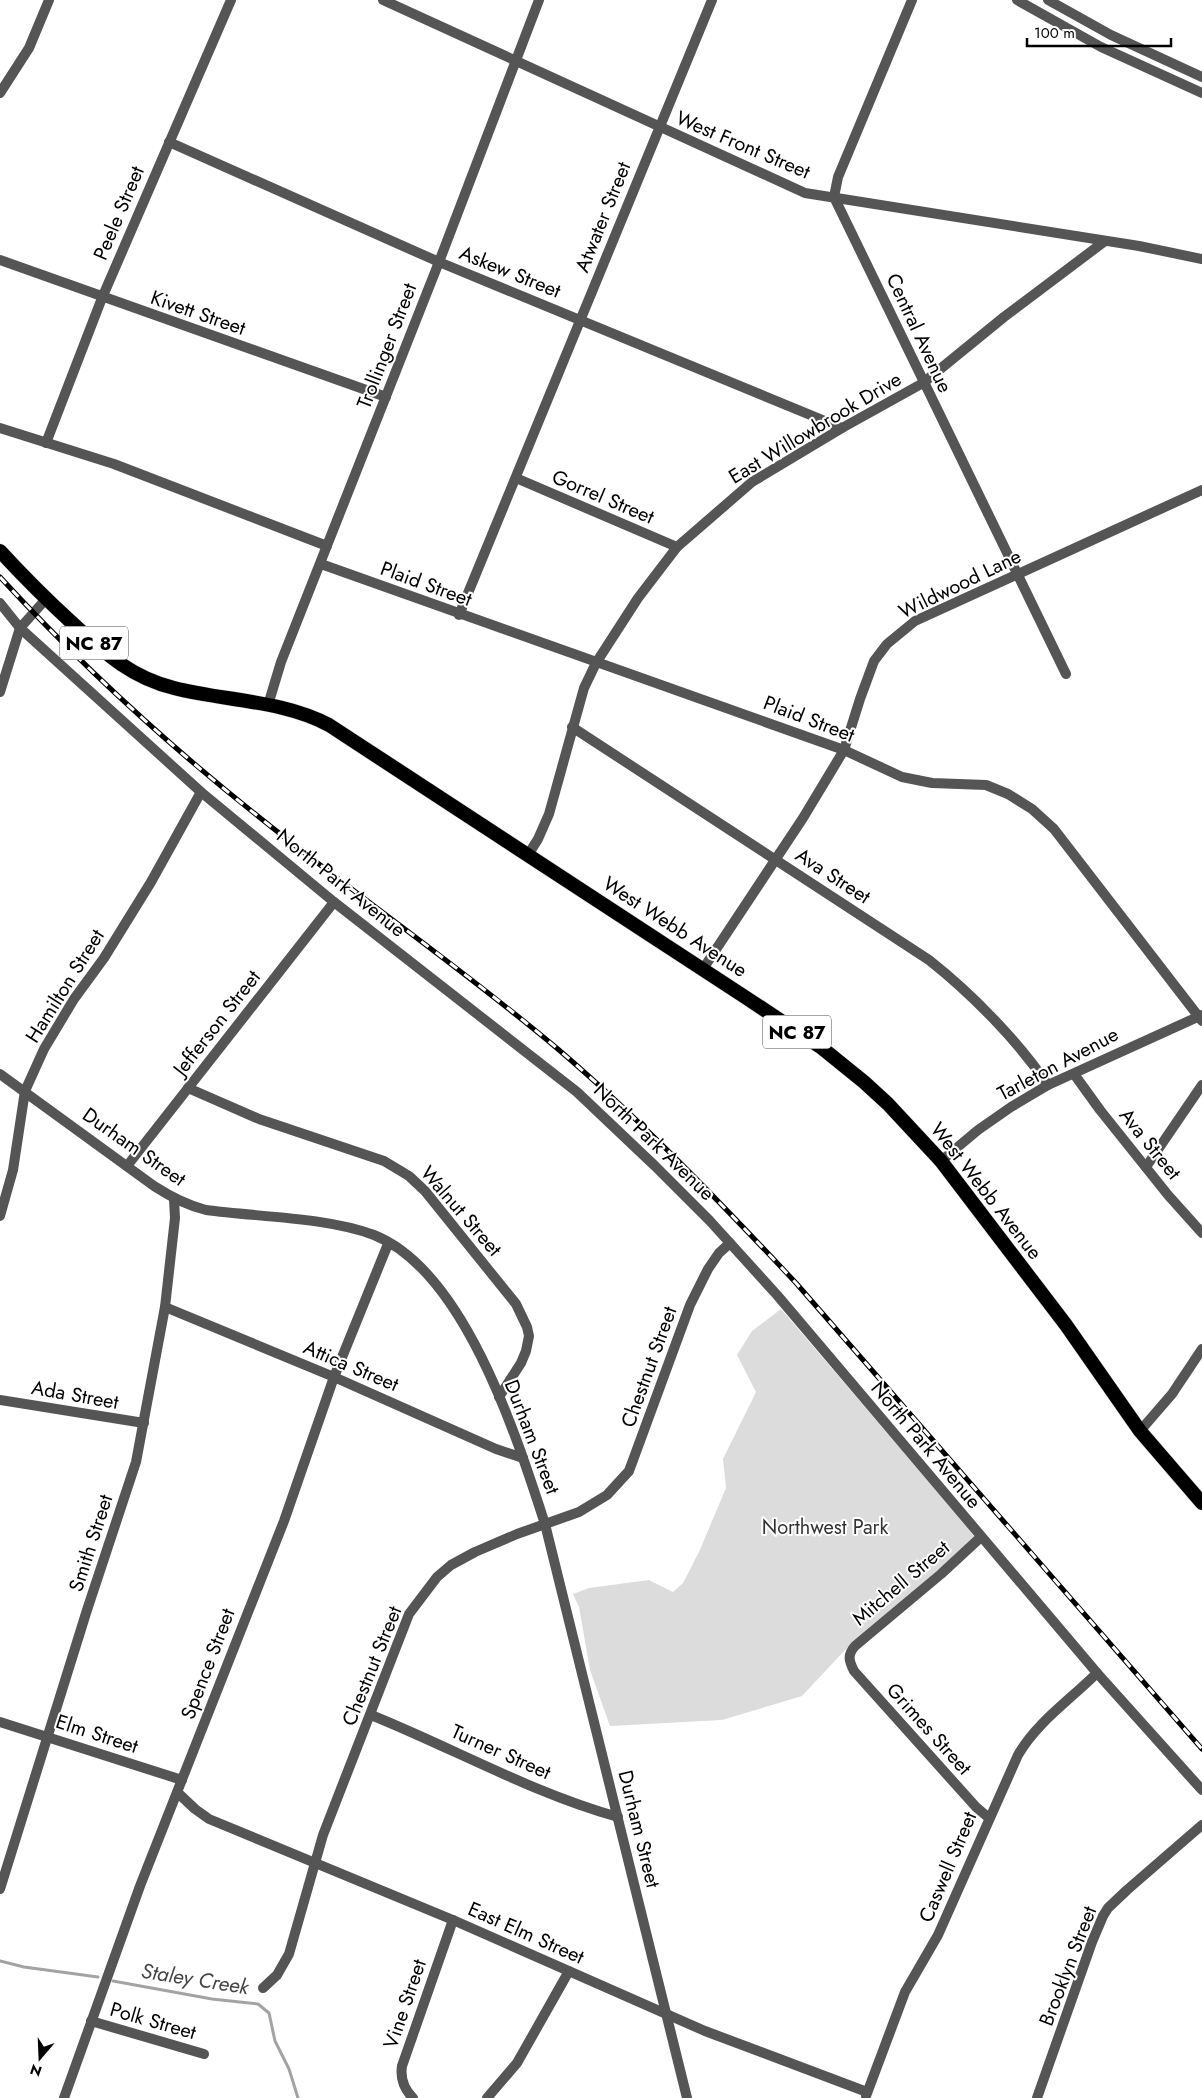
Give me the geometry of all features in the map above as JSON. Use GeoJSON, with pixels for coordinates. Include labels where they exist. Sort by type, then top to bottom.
{"type":"FeatureCollection","features":[{"type":"Feature","properties":{"kind":"highway","name":"West Webb Avenue"},"geometry":{"type":"LineString","coordinates":[[0,551],[46,599],[104,653],[124,668],[144,678],[193,693],[300,712],[329,725],[703,969],[822,1048],[849,1069],[888,1104],[941,1162],[1066,1325],[1140,1431],[1202,1504]]}},
{"type":"Feature","properties":{"kind":"street"},"geometry":{"type":"LineString","coordinates":[[0,93],[29,48],[50,0]]}},
{"type":"Feature","properties":{"kind":"street","name":"Peele Street"},"geometry":{"type":"LineString","coordinates":[[46,442],[102,298],[231,0]]}},
{"type":"Feature","properties":{"kind":"street","name":"West Front Street"},"geometry":{"type":"LineString","coordinates":[[383,0],[805,193],[1105,241],[1202,259]]}},
{"type":"Feature","properties":{"kind":"street","name":"Trollinger Street"},"geometry":{"type":"LineString","coordinates":[[268,705],[281,662],[439,262],[539,0]]}},
{"type":"Feature","properties":{"kind":"street","name":"Atwater Street"},"geometry":{"type":"LineString","coordinates":[[459,615],[712,0]]}},
{"type":"Feature","properties":{"kind":"street"},"geometry":{"type":"LineString","coordinates":[[834,197],[838,177],[912,0]]}},
{"type":"Feature","properties":{"kind":"street"},"geometry":{"type":"LineString","coordinates":[[1017,0],[1100,46],[1202,93]]}},
{"type":"Feature","properties":{"kind":"street"},"geometry":{"type":"LineString","coordinates":[[1048,0],[1111,35],[1202,77]]}},
{"type":"Feature","properties":{"kind":"street","name":"Askew Street"},"geometry":{"type":"LineString","coordinates":[[169,142],[439,262],[842,428]]}},
{"type":"Feature","properties":{"kind":"street","name":"Central Avenue"},"geometry":{"type":"LineString","coordinates":[[834,197],[1016,575],[1066,674]]}},
{"type":"Feature","properties":{"kind":"street","name":"East Willowbrook Drive"},"geometry":{"type":"LineString","coordinates":[[528,855],[538,839],[552,806],[572,727],[584,688],[596,662],[638,598],[677,548],[752,482],[842,428],[923,383],[1004,317],[1105,241]]}},
{"type":"Feature","properties":{"kind":"street","name":"Kivett Street"},"geometry":{"type":"LineString","coordinates":[[0,260],[102,298],[386,397]]}},
{"type":"Feature","properties":{"kind":"street"},"geometry":{"type":"LineString","coordinates":[[0,428],[114,464],[327,546]]}},
{"type":"Feature","properties":{"kind":"street","name":"Gorrel Street"},"geometry":{"type":"LineString","coordinates":[[516,478],[677,548]]}},
{"type":"Feature","properties":{"kind":"street","name":"Wildwood Lane"},"geometry":{"type":"LineString","coordinates":[[703,969],[844,750],[868,675],[874,661],[887,644],[915,621],[1202,490]]}},
{"type":"Feature","properties":{"kind":"street","name":"Plaid Street"},"geometry":{"type":"LineString","coordinates":[[321,564],[459,615],[844,750],[902,776],[932,783],[986,785],[1008,794],[1032,809],[1054,829],[1200,1018]]}},
{"type":"Feature","properties":{"kind":"street"},"geometry":{"type":"LineString","coordinates":[[0,692],[20,628],[46,599]]}},
{"type":"Feature","properties":{"kind":"street","name":"North Park Avenue"},"geometry":{"type":"LineString","coordinates":[[0,603],[20,628],[201,792],[334,902],[577,1092],[655,1166],[730,1242],[777,1295],[1097,1673],[1202,1790]]}},
{"type":"Feature","properties":{"kind":"street","name":"Ava Street"},"geometry":{"type":"LineString","coordinates":[[572,727],[930,960],[952,978],[995,1022],[1037,1069],[1048,1085]]}},
{"type":"Feature","properties":{"kind":"street","name":"Hamilton Street"},"geometry":{"type":"LineString","coordinates":[[0,1216],[13,1170],[26,1091],[58,1024],[74,999],[93,976],[151,882],[201,792]]}},
{"type":"Feature","properties":{"kind":"street","name":"Jefferson Street"},"geometry":{"type":"LineString","coordinates":[[126,1166],[334,902]]}},
{"type":"Feature","properties":{"kind":"street","name":"Tarleton Avenue"},"geometry":{"type":"LineString","coordinates":[[941,1162],[998,1116],[1048,1085],[1102,1059],[1200,1018]]}},
{"type":"Feature","properties":{"kind":"street","name":"Durham Street"},"geometry":{"type":"LineString","coordinates":[[0,1074],[174,1199],[206,1210],[347,1227],[375,1236],[402,1251],[415,1262],[448,1300],[476,1347],[499,1397],[523,1458],[545,1524],[687,2098]]}},
{"type":"Feature","properties":{"kind":"street","name":"Ava Street"},"geometry":{"type":"LineString","coordinates":[[1074,1074],[1146,1167],[1202,1233]]}},
{"type":"Feature","properties":{"kind":"street"},"geometry":{"type":"LineString","coordinates":[[1146,1167],[1202,1085]]}},
{"type":"Feature","properties":{"kind":"street","name":"Walnut Street"},"geometry":{"type":"LineString","coordinates":[[188,1088],[259,1119],[384,1161],[409,1176],[425,1191],[516,1304],[527,1327],[529,1336],[526,1351],[521,1363],[499,1397]]}},
{"type":"Feature","properties":{"kind":"street","name":"Smith Street"},"geometry":{"type":"LineString","coordinates":[[0,1890],[87,1610],[136,1462],[165,1307],[175,1218],[174,1199]]}},
{"type":"Feature","properties":{"kind":"street","name":"Chestnut Street"},"geometry":{"type":"LineString","coordinates":[[263,1988],[277,1975],[289,1954],[314,1863],[409,1614],[437,1577],[451,1565],[474,1552],[580,1512],[607,1495],[629,1471],[690,1305],[708,1269],[719,1253],[730,1242]]}},
{"type":"Feature","properties":{"kind":"street","name":"Spence Street"},"geometry":{"type":"LineString","coordinates":[[64,2098],[140,1886],[284,1521],[334,1377],[388,1244]]}},
{"type":"Feature","properties":{"kind":"street","name":"Attica Street"},"geometry":{"type":"LineString","coordinates":[[165,1307],[334,1377],[496,1449],[523,1458]]}},
{"type":"Feature","properties":{"kind":"street"},"geometry":{"type":"LineString","coordinates":[[1140,1431],[1172,1394],[1202,1349]]}},
{"type":"Feature","properties":{"kind":"street","name":"Ada Street"},"geometry":{"type":"LineString","coordinates":[[0,1400],[144,1423]]}},
{"type":"Feature","properties":{"kind":"street","name":"Mitchell Street"},"geometry":{"type":"LineString","coordinates":[[849,1660],[850,1652],[855,1646],[941,1574],[981,1537]]}},
{"type":"Feature","properties":{"kind":"street","name":"Grimes Street"},"geometry":{"type":"LineString","coordinates":[[849,1660],[854,1671],[988,1818]]}},
{"type":"Feature","properties":{"kind":"street","name":"Caswell Street"},"geometry":{"type":"LineString","coordinates":[[866,2095],[905,1992],[938,1935],[988,1818],[1018,1755],[1034,1730],[1070,1700],[1097,1673]]}},
{"type":"Feature","properties":{"kind":"street","name":"Turner Street"},"geometry":{"type":"LineString","coordinates":[[370,1715],[533,1786],[618,1818]]}},
{"type":"Feature","properties":{"kind":"street","name":"Elm Street"},"geometry":{"type":"LineString","coordinates":[[0,1722],[182,1780]]}},
{"type":"Feature","properties":{"kind":"street","name":"East Elm Street"},"geometry":{"type":"LineString","coordinates":[[178,1793],[195,1809],[209,1818],[452,1920],[705,2031],[866,2095]]}},
{"type":"Feature","properties":{"kind":"street","name":"Brooklyn Street"},"geometry":{"type":"LineString","coordinates":[[1037,2098],[1103,1916],[1108,1908],[1127,1890],[1202,1825]]}},
{"type":"Feature","properties":{"kind":"street","name":"Vine Street"},"geometry":{"type":"LineString","coordinates":[[413,2098],[405,2089],[402,2080],[402,2066],[452,1920]]}},
{"type":"Feature","properties":{"kind":"street"},"geometry":{"type":"LineString","coordinates":[[488,2098],[517,2063],[569,1972]]}},
{"type":"Feature","properties":{"kind":"street","name":"Polk Street"},"geometry":{"type":"LineString","coordinates":[[91,2021],[204,2054]]}},
{"type":"Feature","properties":{"kind":"green space","name":"Northwest Park"},"geometry":{"type":"Polygon","coordinates":[[[781,1309],[966,1525],[975,1538],[845,1650],[802,1696],[722,1720],[610,1726],[590,1670],[579,1607],[573,1594],[589,1588],[649,1580],[673,1592],[683,1583],[699,1552],[726,1488],[723,1459],[756,1392],[737,1355],[752,1331],[781,1309]]]}},
{"type":"Feature","properties":{"kind":"waterway","name":"Staley Creek"},"geometry":{"type":"LineString","coordinates":[[0,1961],[24,1967],[98,1977]]}},
{"type":"Feature","properties":{"kind":"waterway","name":"Staley Creek"},"geometry":{"type":"LineString","coordinates":[[113,1981],[212,1999],[258,2004],[269,2013],[275,2041],[289,2069],[298,2098]]}},
{"type":"Feature","properties":{"kind":"railway"},"geometry":{"type":"LineString","coordinates":[[0,577],[93,672],[191,761],[296,847],[448,961],[559,1050],[651,1134],[796,1283],[1202,1749]]}}]}
